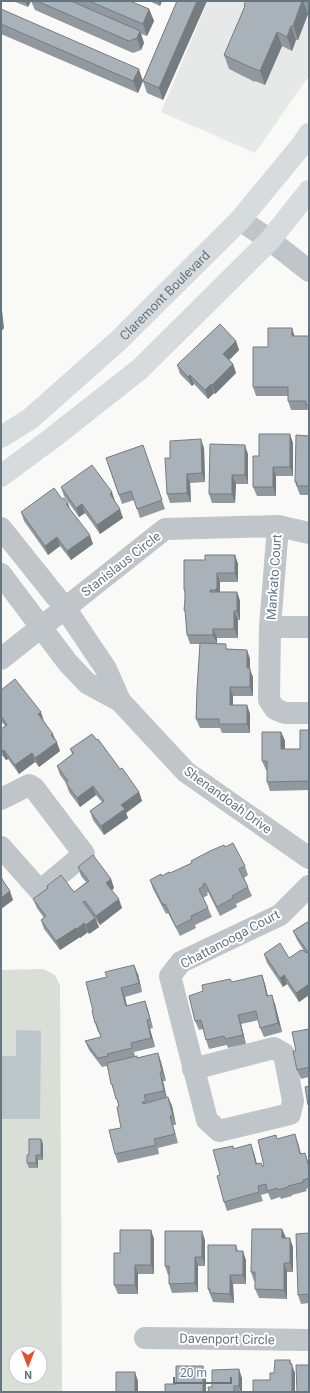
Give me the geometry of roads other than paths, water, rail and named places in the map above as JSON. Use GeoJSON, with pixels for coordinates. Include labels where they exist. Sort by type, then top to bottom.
{"type":"FeatureCollection","features":[{"type":"Feature","properties":{"kind":"main road","name":"Claremont Boulevard"},"geometry":{"type":"LineString","coordinates":[[1,437],[30,418],[118,341],[240,220],[301,146],[309,134]]}},
{"type":"Feature","properties":{"kind":"main road"},"geometry":{"type":"LineString","coordinates":[[1,476],[140,369],[270,240],[309,191]]}},
{"type":"Feature","properties":{"kind":"street"},"geometry":{"type":"LineString","coordinates":[[240,220],[270,240],[309,271]]}},
{"type":"Feature","properties":{"kind":"street","name":"Stanislaus Circle"},"geometry":{"type":"LineString","coordinates":[[1,659],[165,529],[278,526],[309,533]]}},
{"type":"Feature","properties":{"kind":"street","name":"Mankato Court"},"geometry":{"type":"LineString","coordinates":[[278,526],[270,627],[269,700],[275,709],[285,713],[309,713]]}},
{"type":"Feature","properties":{"kind":"street","name":"Shenandoah Drive"},"geometry":{"type":"LineString","coordinates":[[1,528],[65,608],[106,670],[120,701]]}},
{"type":"Feature","properties":{"kind":"street","name":"Shenandoah Drive"},"geometry":{"type":"LineString","coordinates":[[1,574],[68,662],[87,683],[120,701],[186,772],[309,858]]}},
{"type":"Feature","properties":{"kind":"street","name":"Mankato Court"},"geometry":{"type":"LineString","coordinates":[[270,627],[309,627]]}},
{"type":"Feature","properties":{"kind":"street"},"geometry":{"type":"LineString","coordinates":[[1,798],[29,785],[34,788],[84,854],[40,891],[1,847]]}},
{"type":"Feature","properties":{"kind":"street","name":"Chattanooga Court"},"geometry":{"type":"LineString","coordinates":[[193,1069],[274,1048],[284,1054],[293,1101],[290,1114],[219,1132],[207,1120],[193,1069],[170,976],[181,962],[280,915],[309,886]]}},
{"type":"Feature","properties":{"kind":"street","name":"Davenport Circle"},"geometry":{"type":"LineString","coordinates":[[145,1338],[309,1340]]}}]}
